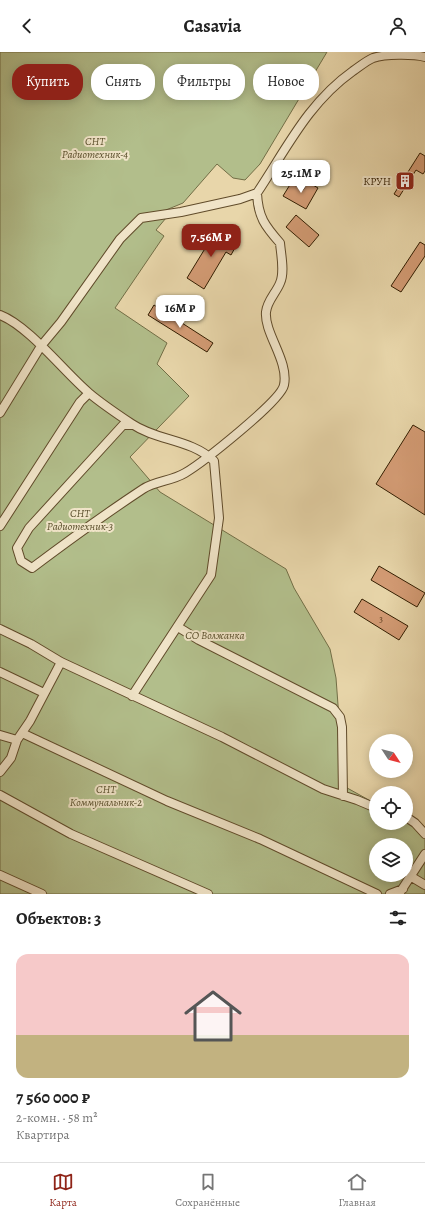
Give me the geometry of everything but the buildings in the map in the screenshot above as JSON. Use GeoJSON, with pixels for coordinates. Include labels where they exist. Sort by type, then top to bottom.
{"type":"FeatureCollection","features":[{"type":"Feature","properties":{"kind":"street"},"geometry":{"type":"LineString","coordinates":[[0,413],[40,346],[61,322],[120,239],[141,218],[181,212],[240,199],[257,193],[298,127],[325,94],[345,77],[374,58],[405,54],[425,57]]}},
{"type":"Feature","properties":{"kind":"street"},"geometry":{"type":"LineString","coordinates":[[133,425],[123,426],[29,528],[17,548],[21,561],[32,568],[79,533],[145,488],[184,474],[209,457],[271,404],[284,387],[284,374],[276,343],[268,326],[266,312],[271,298],[281,282],[280,244],[265,227],[260,216],[257,193]]}},
{"type":"Feature","properties":{"kind":"street"},"geometry":{"type":"LineString","coordinates":[[0,316],[26,332],[89,393],[133,425],[152,434],[188,444],[209,457],[214,462],[219,518],[211,575],[132,696]]}},
{"type":"Feature","properties":{"kind":"street"},"geometry":{"type":"LineString","coordinates":[[0,526],[80,402],[89,393]]}},
{"type":"Feature","properties":{"kind":"street"},"geometry":{"type":"LineString","coordinates":[[178,627],[199,640],[333,708],[340,717],[342,727],[343,796]]}},
{"type":"Feature","properties":{"kind":"street"},"geometry":{"type":"LineString","coordinates":[[0,629],[31,644],[61,662],[132,696],[164,708],[323,789],[369,805]]}},
{"type":"Feature","properties":{"kind":"street"},"geometry":{"type":"LineString","coordinates":[[0,772],[11,758],[17,740],[61,662]]}},
{"type":"Feature","properties":{"kind":"street"},"geometry":{"type":"LineString","coordinates":[[0,672],[44,693]]}},
{"type":"Feature","properties":{"kind":"street"},"geometry":{"type":"LineString","coordinates":[[22,733],[167,801],[260,839],[377,894]]}},
{"type":"Feature","properties":{"kind":"street"},"geometry":{"type":"LineString","coordinates":[[0,735],[17,740]]}},
{"type":"Feature","properties":{"kind":"street"},"geometry":{"type":"LineString","coordinates":[[0,795],[71,834],[208,894]]}},
{"type":"Feature","properties":{"kind":"street"},"geometry":{"type":"LineString","coordinates":[[413,822],[425,834]]}},
{"type":"Feature","properties":{"kind":"street"},"geometry":{"type":"LineString","coordinates":[[413,872],[425,854]]}},
{"type":"Feature","properties":{"kind":"street"},"geometry":{"type":"LineString","coordinates":[[0,875],[42,894]]}},
{"type":"Feature","properties":{"kind":"street"},"geometry":{"type":"LineString","coordinates":[[413,878],[425,885]]}},
{"type":"Feature","properties":{"kind":"street"},"geometry":{"type":"LineString","coordinates":[[390,894],[401,891],[406,882]]}},
{"type":"Feature","properties":{"kind":"green space"},"geometry":{"type":"Polygon","coordinates":[[[0,52],[327,52],[319,65],[319,64],[253,64],[253,100],[298,100],[260,164],[245,180],[233,178],[217,164],[183,203],[166,210],[166,218],[156,230],[164,236],[115,308],[167,343],[157,364],[189,396],[130,457],[160,492],[286,569],[294,588],[330,649],[336,678],[341,745],[340,784],[369,800],[369,830],[413,830],[413,825],[425,832],[425,894],[0,894],[0,52]]]}},
{"type":"Feature","properties":{"kind":"place","name":"КРУН"},"geometry":{"type":"Point","coordinates":[405,181]}},
{"type":"Feature","properties":{"kind":"park label","name":"СНТ Радиотехник-4"},"geometry":{"type":"Point","coordinates":[95,147]}},
{"type":"Feature","properties":{"kind":"park label","name":"СНТ Радиотехник-3"},"geometry":{"type":"Point","coordinates":[80,519]}},
{"type":"Feature","properties":{"kind":"park label","name":"СО Волжанка"},"geometry":{"type":"Point","coordinates":[215,635]}},
{"type":"Feature","properties":{"kind":"park label","name":"СНТ Коммунальник-2"},"geometry":{"type":"Point","coordinates":[106,795]}}]}
